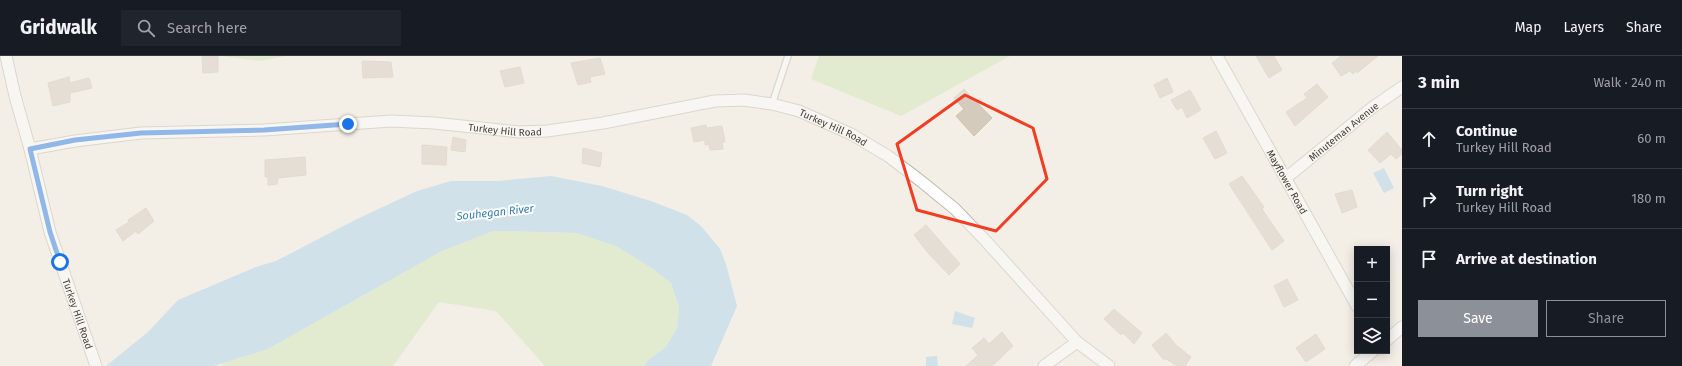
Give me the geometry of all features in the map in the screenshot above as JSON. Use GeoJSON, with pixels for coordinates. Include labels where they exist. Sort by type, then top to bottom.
{"type":"FeatureCollection","features":[{"type":"Feature","properties":{"kind":"street"},"geometry":{"type":"LineString","coordinates":[[6,56],[15,96],[30,149]]}},
{"type":"Feature","properties":{"kind":"street","name":"Mayflower Road"},"geometry":{"type":"LineString","coordinates":[[1217,56],[1354,301]]}},
{"type":"Feature","properties":{"kind":"street","name":"Minuteman Avenue"},"geometry":{"type":"LineString","coordinates":[[1286,178],[1373,107],[1402,87]]}},
{"type":"Feature","properties":{"kind":"street","name":"Turkey Hill Road"},"geometry":{"type":"LineString","coordinates":[[96,366],[50,232],[30,149],[75,140],[141,133],[264,130],[391,122],[434,123],[519,132],[547,131],[603,123],[715,101],[744,100],[772,104],[799,111],[851,134],[888,156],[954,209],[984,239],[1077,342],[1109,366]]}},
{"type":"Feature","properties":{"kind":"street"},"geometry":{"type":"LineString","coordinates":[[1390,337],[1402,327]]}},
{"type":"Feature","properties":{"kind":"street"},"geometry":{"type":"LineString","coordinates":[[1044,366],[1077,342]]}},
{"type":"Feature","properties":{"kind":"street"},"geometry":{"type":"LineString","coordinates":[[1355,366],[1369,354]]}},
{"type":"Feature","properties":{"kind":"lane"},"geometry":{"type":"LineString","coordinates":[[772,104],[788,56]]}},
{"type":"Feature","properties":{"kind":"highlighted area"},"geometry":{"type":"Polygon","coordinates":[[[965,95],[1033,128],[1047,179],[996,231],[917,210],[897,144],[965,95]]]}},
{"type":"Feature","properties":{"kind":"green space"},"geometry":{"type":"Polygon","coordinates":[[[220,56],[286,56],[260,61],[220,56]]]}},
{"type":"Feature","properties":{"kind":"green space"},"geometry":{"type":"Polygon","coordinates":[[[819,56],[1010,56],[901,116],[811,79],[819,56]]]}},
{"type":"Feature","properties":{"kind":"green space"},"geometry":{"type":"Polygon","coordinates":[[[492,231],[577,233],[616,246],[653,269],[671,283],[679,307],[677,328],[666,347],[647,361],[644,366],[545,366],[496,311],[439,302],[393,366],[222,366],[221,364],[268,349],[442,251],[492,231]]]}},
{"type":"Feature","properties":{"kind":"water"},"geometry":{"type":"Polygon","coordinates":[[[1384,168],[1394,188],[1384,193],[1373,173],[1384,168]]]}},
{"type":"Feature","properties":{"kind":"water","name":"Souhegan River"},"geometry":{"type":"Polygon","coordinates":[[[551,176],[602,186],[651,201],[687,215],[701,226],[720,249],[726,264],[737,306],[711,366],[644,366],[647,361],[666,347],[677,328],[679,307],[671,283],[653,269],[616,246],[577,233],[493,231],[442,251],[268,349],[214,366],[106,366],[148,332],[178,300],[256,267],[276,261],[355,220],[417,191],[451,181],[498,181],[551,176]]]}},
{"type":"Feature","properties":{"kind":"water"},"geometry":{"type":"Polygon","coordinates":[[[955,311],[975,318],[972,328],[952,324],[955,311]]]}},
{"type":"Feature","properties":{"kind":"water"},"geometry":{"type":"Polygon","coordinates":[[[937,356],[938,366],[926,366],[926,357],[937,356]]]}},
{"type":"Feature","properties":{"kind":"building"},"geometry":{"type":"Polygon","coordinates":[[[202,56],[218,56],[218,72],[203,73],[202,56]]]}},
{"type":"Feature","properties":{"kind":"building"},"geometry":{"type":"Polygon","coordinates":[[[1256,56],[1274,56],[1282,70],[1269,78],[1256,56]]]}},
{"type":"Feature","properties":{"kind":"building"},"geometry":{"type":"Polygon","coordinates":[[[1341,56],[1378,56],[1357,73],[1356,71],[1353,74],[1350,71],[1341,76],[1332,63],[1341,56]]]}},
{"type":"Feature","properties":{"kind":"building"},"geometry":{"type":"Polygon","coordinates":[[[600,58],[605,74],[590,77],[591,82],[578,85],[571,63],[600,58]]]}},
{"type":"Feature","properties":{"kind":"building"},"geometry":{"type":"Polygon","coordinates":[[[362,61],[391,62],[393,77],[363,78],[362,61]]]}},
{"type":"Feature","properties":{"kind":"building"},"geometry":{"type":"Polygon","coordinates":[[[520,67],[524,83],[505,87],[500,71],[520,67]]]}},
{"type":"Feature","properties":{"kind":"building"},"geometry":{"type":"Polygon","coordinates":[[[69,77],[70,83],[89,78],[92,88],[70,93],[70,102],[53,106],[48,83],[69,77]]]}},
{"type":"Feature","properties":{"kind":"building"},"geometry":{"type":"Polygon","coordinates":[[[1167,78],[1173,92],[1160,98],[1154,85],[1167,78]]]}},
{"type":"Feature","properties":{"kind":"building"},"geometry":{"type":"Polygon","coordinates":[[[1317,84],[1328,97],[1295,126],[1286,112],[1307,98],[1304,94],[1317,84]]]}},
{"type":"Feature","properties":{"kind":"building"},"geometry":{"type":"Polygon","coordinates":[[[964,89],[992,118],[974,136],[956,116],[964,109],[954,98],[964,89]]]}},
{"type":"Feature","properties":{"kind":"building"},"geometry":{"type":"Polygon","coordinates":[[[1190,90],[1201,110],[1187,118],[1182,107],[1177,110],[1171,100],[1190,90]]]}},
{"type":"Feature","properties":{"kind":"building"},"geometry":{"type":"Polygon","coordinates":[[[706,125],[707,128],[722,126],[725,142],[722,142],[723,149],[710,150],[709,144],[705,145],[705,140],[694,142],[691,128],[706,125]]]}},
{"type":"Feature","properties":{"kind":"building"},"geometry":{"type":"Polygon","coordinates":[[[1216,131],[1227,153],[1215,159],[1203,138],[1216,131]]]}},
{"type":"Feature","properties":{"kind":"building"},"geometry":{"type":"Polygon","coordinates":[[[1387,132],[1402,150],[1402,154],[1396,159],[1391,154],[1380,163],[1368,150],[1387,132]]]}},
{"type":"Feature","properties":{"kind":"building"},"geometry":{"type":"Polygon","coordinates":[[[453,137],[466,140],[465,152],[451,150],[453,137]]]}},
{"type":"Feature","properties":{"kind":"building"},"geometry":{"type":"Polygon","coordinates":[[[422,145],[447,147],[446,165],[422,164],[422,145]]]}},
{"type":"Feature","properties":{"kind":"building"},"geometry":{"type":"Polygon","coordinates":[[[583,148],[602,153],[600,167],[582,163],[583,148]]]}},
{"type":"Feature","properties":{"kind":"building"},"geometry":{"type":"Polygon","coordinates":[[[305,157],[306,175],[278,178],[277,184],[268,185],[268,177],[265,177],[265,160],[305,157]]]}},
{"type":"Feature","properties":{"kind":"building"},"geometry":{"type":"Polygon","coordinates":[[[1242,176],[1264,207],[1262,209],[1284,241],[1272,250],[1229,184],[1242,176]]]}},
{"type":"Feature","properties":{"kind":"building"},"geometry":{"type":"Polygon","coordinates":[[[1352,190],[1357,207],[1342,213],[1335,194],[1352,190]]]}},
{"type":"Feature","properties":{"kind":"building"},"geometry":{"type":"Polygon","coordinates":[[[146,208],[154,221],[138,234],[136,231],[123,241],[116,230],[129,222],[128,220],[146,208]]]}},
{"type":"Feature","properties":{"kind":"building"},"geometry":{"type":"Polygon","coordinates":[[[926,225],[960,264],[949,275],[928,253],[914,235],[926,225]]]}},
{"type":"Feature","properties":{"kind":"building"},"geometry":{"type":"Polygon","coordinates":[[[1287,279],[1298,300],[1284,307],[1274,286],[1287,279]]]}},
{"type":"Feature","properties":{"kind":"building"},"geometry":{"type":"Polygon","coordinates":[[[1114,309],[1142,333],[1134,344],[1123,333],[1121,335],[1104,319],[1114,309]]]}},
{"type":"Feature","properties":{"kind":"building"},"geometry":{"type":"Polygon","coordinates":[[[1002,332],[1013,346],[992,366],[966,366],[978,355],[972,348],[984,338],[989,344],[1002,332]]]}},
{"type":"Feature","properties":{"kind":"building"},"geometry":{"type":"Polygon","coordinates":[[[1166,333],[1176,345],[1191,357],[1185,366],[1177,366],[1166,359],[1163,359],[1152,345],[1166,333]]]}},
{"type":"Feature","properties":{"kind":"building"},"geometry":{"type":"Polygon","coordinates":[[[1316,334],[1325,349],[1306,362],[1296,348],[1316,334]]]}},
{"type":"Feature","properties":{"kind":"route"},"geometry":{"type":"LineString","coordinates":[[60,262],[50,232],[30,149],[75,140],[141,133],[222,132],[348,124]]}}]}
